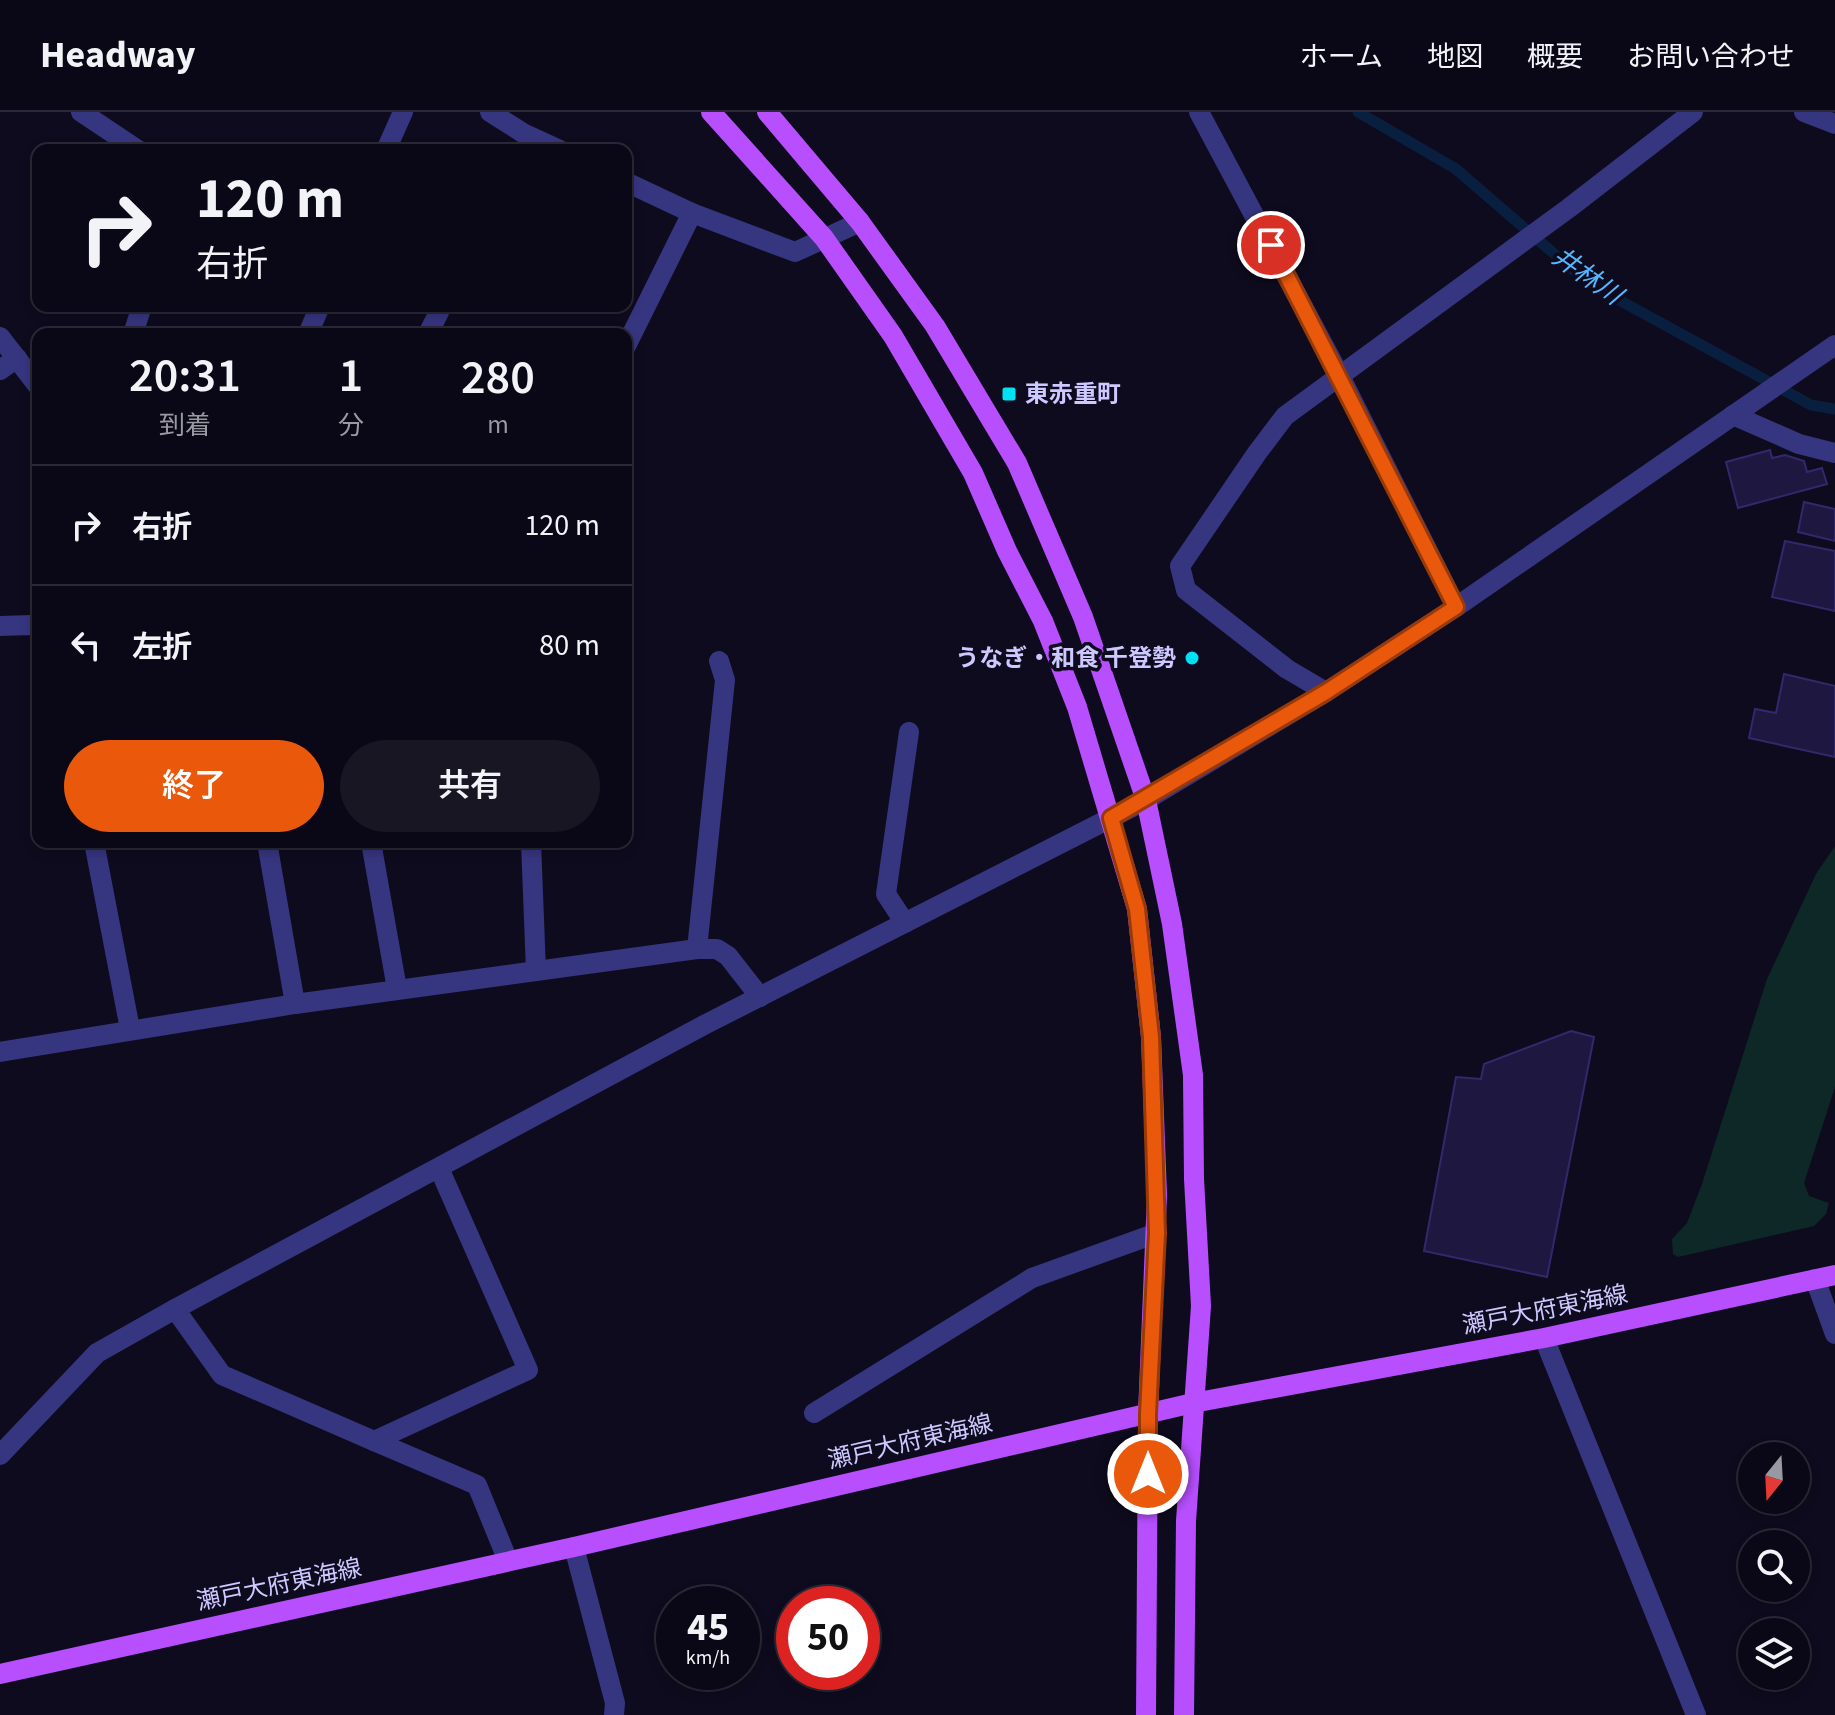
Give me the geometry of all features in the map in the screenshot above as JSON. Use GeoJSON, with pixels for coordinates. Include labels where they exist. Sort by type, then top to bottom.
{"type":"FeatureCollection","features":[{"type":"Feature","properties":{"kind":"main road"},"geometry":{"type":"LineString","coordinates":[[711,112],[824,238],[893,336],[973,473],[1048,635],[1077,707],[1137,909],[1151,1037],[1157,1233],[1148,1414],[1146,1715]]}},
{"type":"Feature","properties":{"kind":"main road"},"geometry":{"type":"LineString","coordinates":[[767,112],[860,222],[935,326],[1017,463],[1083,617],[1146,800],[1172,924],[1193,1075],[1194,1179],[1201,1306],[1186,1521],[1184,1715]]}},
{"type":"Feature","properties":{"kind":"main road","name":"瀬戸大府東海線"},"geometry":{"type":"LineString","coordinates":[[0,1674],[574,1547],[1193,1403],[1544,1338],[1825,1277]]}},
{"type":"Feature","properties":{"kind":"street"},"geometry":{"type":"LineString","coordinates":[[81,112],[129,144]]}},
{"type":"Feature","properties":{"kind":"street"},"geometry":{"type":"LineString","coordinates":[[389,144],[403,112]]}},
{"type":"Feature","properties":{"kind":"street"},"geometry":{"type":"LineString","coordinates":[[490,112],[519,141]]}},
{"type":"Feature","properties":{"kind":"street"},"geometry":{"type":"LineString","coordinates":[[1199,112],[1340,376],[1456,607]]}},
{"type":"Feature","properties":{"kind":"street"},"geometry":{"type":"LineString","coordinates":[[1326,692],[1287,669],[1186,590],[1180,566],[1285,416],[1569,208],[1693,112]]}},
{"type":"Feature","properties":{"kind":"street"},"geometry":{"type":"LineString","coordinates":[[1804,112],[1835,124]]}},
{"type":"Feature","properties":{"kind":"street"},"geometry":{"type":"LineString","coordinates":[[632,185],[692,213],[795,252],[860,222]]}},
{"type":"Feature","properties":{"kind":"street"},"geometry":{"type":"LineString","coordinates":[[632,334],[692,213]]}},
{"type":"Feature","properties":{"kind":"street"},"geometry":{"type":"LineString","coordinates":[[0,337],[8,364],[32,382]]}},
{"type":"Feature","properties":{"kind":"street"},"geometry":{"type":"LineString","coordinates":[[0,1455],[97,1353],[706,1024],[1146,800],[1326,692],[1456,607],[1835,345]]}},
{"type":"Feature","properties":{"kind":"street"},"geometry":{"type":"LineString","coordinates":[[1740,410],[1799,444],[1835,453]]}},
{"type":"Feature","properties":{"kind":"street"},"geometry":{"type":"LineString","coordinates":[[0,626],[32,625]]}},
{"type":"Feature","properties":{"kind":"street"},"geometry":{"type":"LineString","coordinates":[[697,949],[725,680],[719,661]]}},
{"type":"Feature","properties":{"kind":"street"},"geometry":{"type":"LineString","coordinates":[[905,923],[886,894],[909,732]]}},
{"type":"Feature","properties":{"kind":"street"},"geometry":{"type":"LineString","coordinates":[[95,848],[130,1029]]}},
{"type":"Feature","properties":{"kind":"street"},"geometry":{"type":"LineString","coordinates":[[268,848],[295,1004]]}},
{"type":"Feature","properties":{"kind":"street"},"geometry":{"type":"LineString","coordinates":[[372,848],[397,989]]}},
{"type":"Feature","properties":{"kind":"street"},"geometry":{"type":"LineString","coordinates":[[531,848],[536,971]]}},
{"type":"Feature","properties":{"kind":"street"},"geometry":{"type":"LineString","coordinates":[[0,1052],[295,1004],[697,949],[717,949],[728,956],[760,997]]}},
{"type":"Feature","properties":{"kind":"street"},"geometry":{"type":"LineString","coordinates":[[374,1441],[528,1370],[439,1168]]}},
{"type":"Feature","properties":{"kind":"street"},"geometry":{"type":"LineString","coordinates":[[814,1413],[1032,1278],[1157,1233]]}},
{"type":"Feature","properties":{"kind":"street"},"geometry":{"type":"LineString","coordinates":[[1825,1277],[1835,1334]]}},
{"type":"Feature","properties":{"kind":"street"},"geometry":{"type":"LineString","coordinates":[[175,1309],[222,1375],[477,1485],[508,1561]]}},
{"type":"Feature","properties":{"kind":"street"},"geometry":{"type":"LineString","coordinates":[[1544,1338],[1696,1715]]}},
{"type":"Feature","properties":{"kind":"street"},"geometry":{"type":"LineString","coordinates":[[574,1547],[615,1703],[614,1715]]}},
{"type":"Feature","properties":{"kind":"green space"},"geometry":{"type":"Polygon","coordinates":[[[1835,846],[1835,1087],[1804,1183],[1809,1196],[1829,1203],[1826,1214],[1814,1226],[1678,1257],[1673,1254],[1672,1239],[1687,1223],[1702,1184],[1767,979],[1816,874],[1835,846]]]}},
{"type":"Feature","properties":{"kind":"building"},"geometry":{"type":"Polygon","coordinates":[[[1770,450],[1772,458],[1785,455],[1804,461],[1807,472],[1822,468],[1827,484],[1738,508],[1726,462],[1770,450]]]}},
{"type":"Feature","properties":{"kind":"building"},"geometry":{"type":"Polygon","coordinates":[[[1804,502],[1835,509],[1835,541],[1798,532],[1804,502]]]}},
{"type":"Feature","properties":{"kind":"building"},"geometry":{"type":"Polygon","coordinates":[[[1785,541],[1835,551],[1835,611],[1772,597],[1785,541]]]}},
{"type":"Feature","properties":{"kind":"building"},"geometry":{"type":"Polygon","coordinates":[[[1784,674],[1835,686],[1835,757],[1749,738],[1755,709],[1776,713],[1784,674]]]}},
{"type":"Feature","properties":{"kind":"building"},"geometry":{"type":"Polygon","coordinates":[[[1571,1031],[1594,1037],[1547,1277],[1424,1251],[1456,1077],[1481,1079],[1484,1064],[1571,1031]]]}},
{"type":"Feature","properties":{"kind":"waterway","name":"井林川"},"geometry":{"type":"LineString","coordinates":[[1358,112],[1456,169],[1588,283],[1811,405],[1835,409]]}},
{"type":"Feature","properties":{"kind":"place","name":"東赤重町"},"geometry":{"type":"Point","coordinates":[1009,394]}},
{"type":"Feature","properties":{"kind":"place","name":"うなぎ・和食 千登勢"},"geometry":{"type":"Point","coordinates":[1192,658]}},
{"type":"Feature","properties":{"kind":"route"},"geometry":{"type":"LineString","coordinates":[[1148,1474],[1157,1233],[1151,1037],[1137,909],[1111,818],[1326,692],[1456,607],[1271,245]]}}]}
